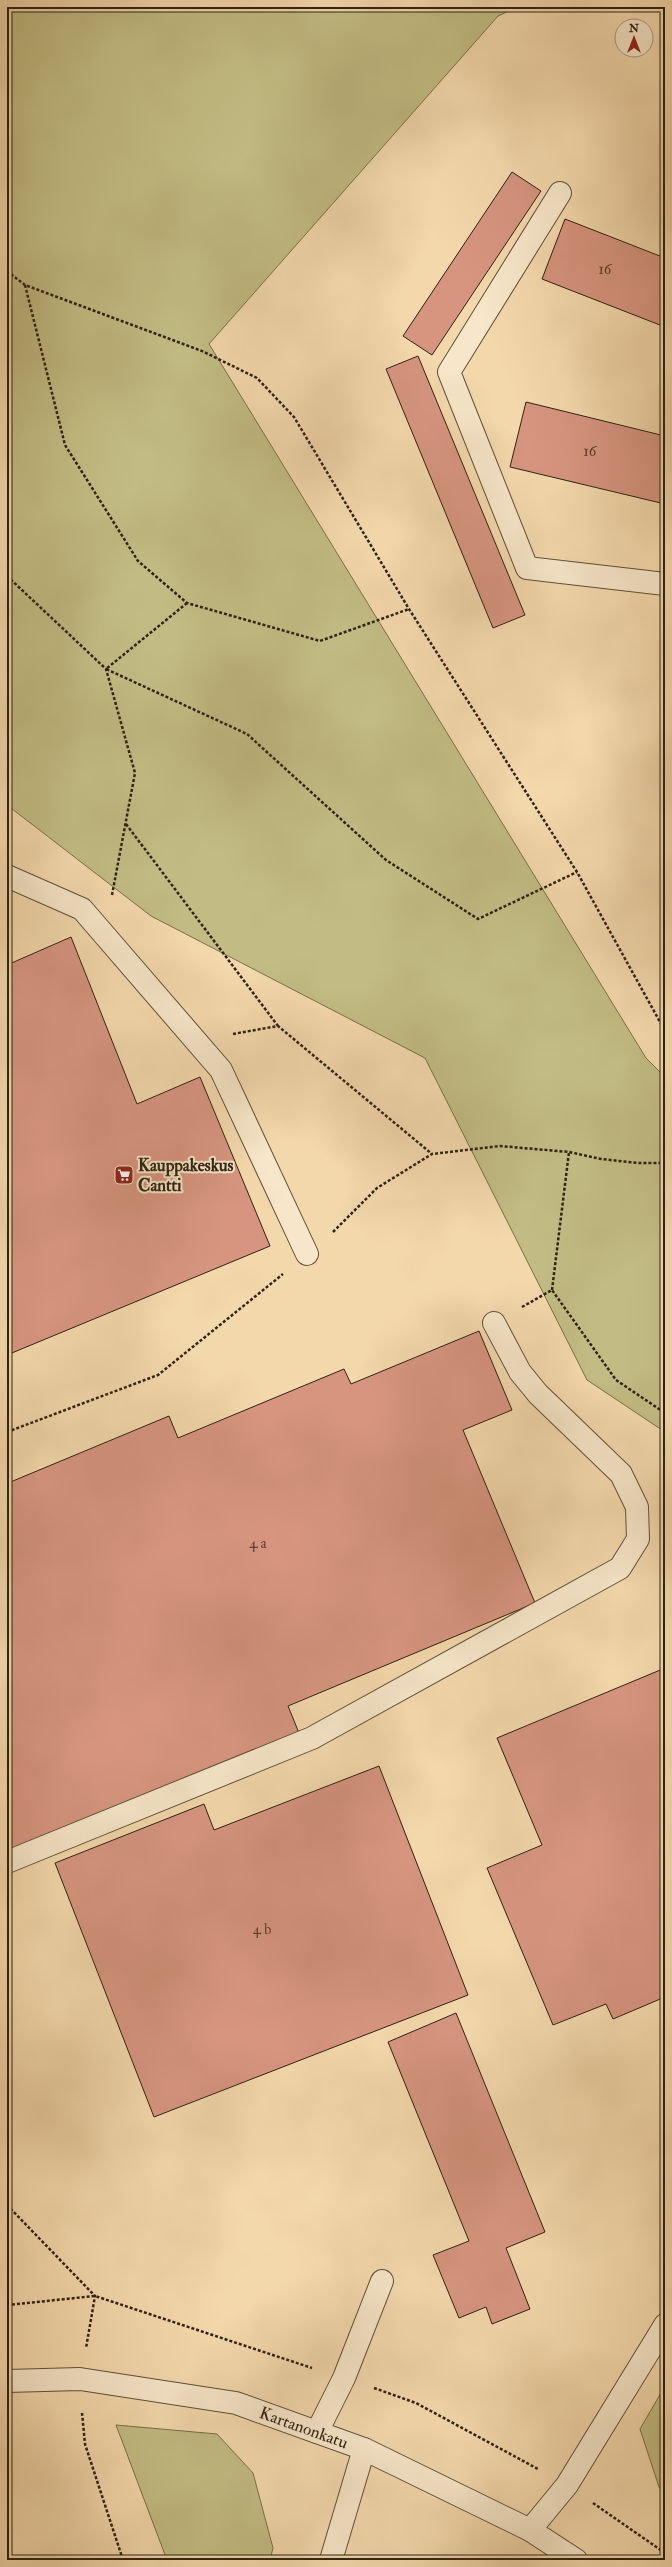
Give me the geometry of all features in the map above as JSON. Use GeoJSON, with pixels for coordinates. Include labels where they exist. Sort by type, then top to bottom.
{"type":"FeatureCollection","features":[{"type":"Feature","properties":{"kind":"street"},"geometry":{"type":"LineString","coordinates":[[560,193],[449,372],[527,568],[665,584]]}},
{"type":"Feature","properties":{"kind":"street"},"geometry":{"type":"LineString","coordinates":[[7,876],[82,909],[221,1070],[307,1254]]}},
{"type":"Feature","properties":{"kind":"street"},"geometry":{"type":"LineString","coordinates":[[7,1862],[312,1738],[620,1568],[638,1539],[636,1507],[621,1474],[538,1394],[520,1372],[494,1323]]}},
{"type":"Feature","properties":{"kind":"street"},"geometry":{"type":"LineString","coordinates":[[317,2432],[344,2378],[382,2281]]}},
{"type":"Feature","properties":{"kind":"street"},"geometry":{"type":"LineString","coordinates":[[530,2530],[567,2485],[665,2325]]}},
{"type":"Feature","properties":{"kind":"street","name":"Kartanonkatu"},"geometry":{"type":"LineString","coordinates":[[7,2381],[80,2379],[236,2403],[364,2449],[530,2530],[576,2560]]}},
{"type":"Feature","properties":{"kind":"street"},"geometry":{"type":"LineString","coordinates":[[331,2560],[364,2449]]}},
{"type":"Feature","properties":{"kind":"path"},"geometry":{"type":"LineString","coordinates":[[7,271],[25,285],[202,351],[257,378],[294,417],[409,609],[577,872],[665,1031]]}},
{"type":"Feature","properties":{"kind":"path"},"geometry":{"type":"LineString","coordinates":[[25,285],[65,445],[138,561],[187,603],[320,641],[409,609]]}},
{"type":"Feature","properties":{"kind":"path"},"geometry":{"type":"LineString","coordinates":[[7,576],[106,669],[247,734],[386,860],[478,919],[577,872]]}},
{"type":"Feature","properties":{"kind":"path"},"geometry":{"type":"LineString","coordinates":[[106,669],[187,603]]}},
{"type":"Feature","properties":{"kind":"path"},"geometry":{"type":"LineString","coordinates":[[106,669],[135,773],[112,898]]}},
{"type":"Feature","properties":{"kind":"path"},"geometry":{"type":"LineString","coordinates":[[125,824],[278,1026],[432,1154]]}},
{"type":"Feature","properties":{"kind":"path"},"geometry":{"type":"LineString","coordinates":[[195,1040],[278,1026]]}},
{"type":"Feature","properties":{"kind":"path"},"geometry":{"type":"LineString","coordinates":[[7,1432],[158,1375],[325,1240],[377,1188],[432,1154],[500,1146],[569,1152],[601,1159],[665,1163]]}},
{"type":"Feature","properties":{"kind":"path"},"geometry":{"type":"LineString","coordinates":[[569,1152],[552,1290],[616,1380],[665,1413]]}},
{"type":"Feature","properties":{"kind":"path"},"geometry":{"type":"LineString","coordinates":[[494,1323],[552,1290]]}},
{"type":"Feature","properties":{"kind":"shaded area"},"geometry":{"type":"Polygon","coordinates":[[[7,7],[518,7],[498,16],[209,344],[646,1058],[665,1077],[665,1432],[587,1380],[425,1058],[151,916],[7,805],[7,7]]]}},
{"type":"Feature","properties":{"kind":"shaded area"},"geometry":{"type":"Polygon","coordinates":[[[665,2386],[665,2495],[659,2487],[640,2429],[665,2386]]]}},
{"type":"Feature","properties":{"kind":"shaded area"},"geometry":{"type":"Polygon","coordinates":[[[116,2425],[217,2434],[253,2473],[273,2548],[270,2560],[167,2560],[116,2425]]]}},
{"type":"Feature","properties":{"kind":"building"},"geometry":{"type":"Polygon","coordinates":[[[512,172],[541,191],[432,355],[403,336],[512,172]]]}},
{"type":"Feature","properties":{"kind":"building"},"geometry":{"type":"Polygon","coordinates":[[[565,219],[665,258],[665,327],[542,279],[565,219]]]}},
{"type":"Feature","properties":{"kind":"building"},"geometry":{"type":"Polygon","coordinates":[[[418,356],[525,615],[493,628],[386,369],[418,356]]]}},
{"type":"Feature","properties":{"kind":"building"},"geometry":{"type":"Polygon","coordinates":[[[526,402],[665,436],[665,504],[510,467],[526,402]]]}},
{"type":"Feature","properties":{"kind":"building","name":"Kauppakeskus Cantti"},"geometry":{"type":"Polygon","coordinates":[[[71,937],[137,1104],[200,1077],[270,1246],[7,1355],[7,965],[71,937]]]}},
{"type":"Feature","properties":{"kind":"building"},"geometry":{"type":"Polygon","coordinates":[[[479,1331],[512,1410],[463,1430],[535,1603],[288,1706],[299,1733],[7,1855],[7,1480],[8,1483],[169,1416],[178,1438],[344,1369],[351,1384],[479,1331]]]}},
{"type":"Feature","properties":{"kind":"building"},"geometry":{"type":"Polygon","coordinates":[[[665,1668],[665,1997],[613,2019],[606,2004],[553,2025],[487,1868],[542,1845],[497,1738],[665,1668]]]}},
{"type":"Feature","properties":{"kind":"building"},"geometry":{"type":"Polygon","coordinates":[[[379,1766],[468,1995],[154,2117],[55,1863],[204,1804],[214,1830],[379,1766]]]}},
{"type":"Feature","properties":{"kind":"building"},"geometry":{"type":"Polygon","coordinates":[[[456,2013],[545,2232],[506,2248],[530,2309],[492,2324],[486,2307],[459,2318],[433,2255],[469,2241],[388,2042],[456,2013]]]}},
{"type":"Feature","properties":{"kind":"place","name":"Kauppakeskus Cantti"},"geometry":{"type":"Point","coordinates":[124,1175]}}]}
